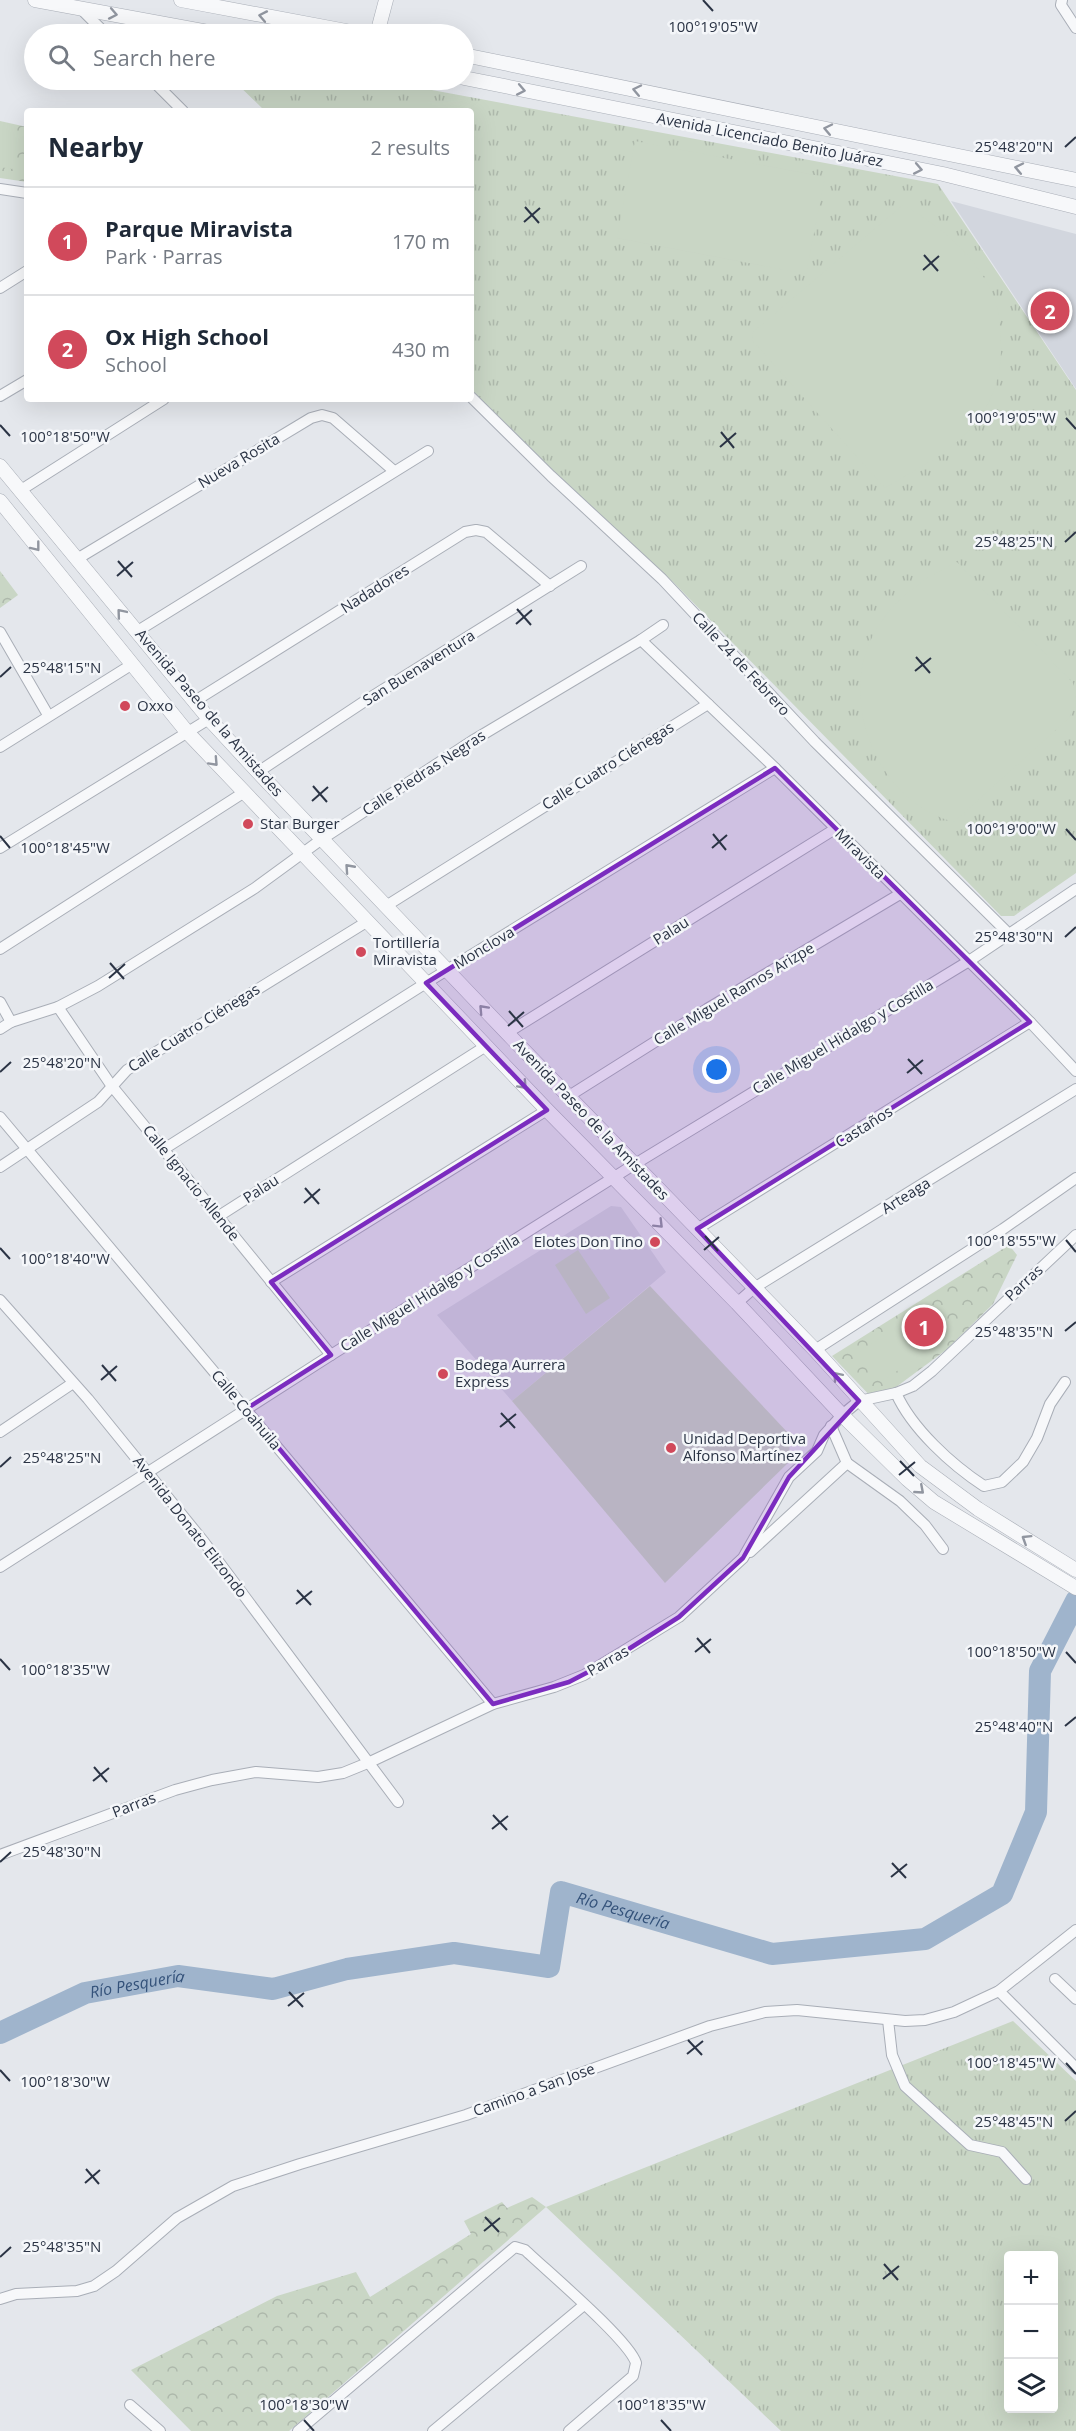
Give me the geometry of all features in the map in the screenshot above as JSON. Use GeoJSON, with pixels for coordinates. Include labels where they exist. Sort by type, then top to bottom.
{"type":"FeatureCollection","features":[{"type":"Feature","properties":{"kind":"street"},"geometry":{"type":"LineString","coordinates":[[35,0],[166,24]]}},
{"type":"Feature","properties":{"kind":"street"},"geometry":{"type":"LineString","coordinates":[[181,0],[309,24]]}},
{"type":"Feature","properties":{"kind":"street"},"geometry":{"type":"LineString","coordinates":[[380,24],[386,0]]}},
{"type":"Feature","properties":{"kind":"street"},"geometry":{"type":"LineString","coordinates":[[1062,0],[1061,5],[1076,28]]}},
{"type":"Feature","properties":{"kind":"street"},"geometry":{"type":"LineString","coordinates":[[80,8],[96,24]]}},
{"type":"Feature","properties":{"kind":"street","name":"Avenida Licenciado Benito Juárez"},"geometry":{"type":"LineString","coordinates":[[474,57],[1076,180]]}},
{"type":"Feature","properties":{"kind":"street","name":"Avenida Licenciado Benito Juárez"},"geometry":{"type":"LineString","coordinates":[[474,80],[943,174],[1076,207]]}},
{"type":"Feature","properties":{"kind":"street"},"geometry":{"type":"LineString","coordinates":[[162,90],[180,108]]}},
{"type":"Feature","properties":{"kind":"street"},"geometry":{"type":"LineString","coordinates":[[0,189],[24,193]]}},
{"type":"Feature","properties":{"kind":"street"},"geometry":{"type":"LineString","coordinates":[[0,288],[24,272]]}},
{"type":"Feature","properties":{"kind":"street"},"geometry":{"type":"LineString","coordinates":[[0,396],[24,382]]}},
{"type":"Feature","properties":{"kind":"street","name":"Calle 24 de Febrero"},"geometry":{"type":"LineString","coordinates":[[474,400],[551,477],[662,579],[815,742],[1009,934]]}},
{"type":"Feature","properties":{"kind":"street"},"geometry":{"type":"LineString","coordinates":[[21,490],[159,402]]}},
{"type":"Feature","properties":{"kind":"street","name":"Nueva Rosita"},"geometry":{"type":"LineString","coordinates":[[77,559],[311,418],[322,415],[333,418],[394,471]]}},
{"type":"Feature","properties":{"kind":"street"},"geometry":{"type":"LineString","coordinates":[[136,632],[428,451]]}},
{"type":"Feature","properties":{"kind":"street","name":"Avenida Paseo de la Amistades"},"geometry":{"type":"LineString","coordinates":[[0,466],[209,719],[507,1033],[815,1350],[920,1466],[946,1487],[1076,1570]]}},
{"type":"Feature","properties":{"kind":"street","name":"Avenida Paseo de la Amistades"},"geometry":{"type":"LineString","coordinates":[[1,503],[187,732],[243,793],[547,1110],[737,1303],[842,1415],[934,1502],[1076,1588]]}},
{"type":"Feature","properties":{"kind":"street","name":"Nadadores"},"geometry":{"type":"LineString","coordinates":[[195,701],[465,532],[476,530],[486,532],[550,586]]}},
{"type":"Feature","properties":{"kind":"street","name":"San Buenaventura"},"geometry":{"type":"LineString","coordinates":[[258,772],[368,699],[581,566]]}},
{"type":"Feature","properties":{"kind":"street"},"geometry":{"type":"LineString","coordinates":[[81,604],[102,591]]}},
{"type":"Feature","properties":{"kind":"street","name":"Calle Piedras Negras"},"geometry":{"type":"LineString","coordinates":[[0,1029],[11,1022],[58,1007],[98,986],[255,888],[322,839],[472,741],[663,625]]}},
{"type":"Feature","properties":{"kind":"street"},"geometry":{"type":"LineString","coordinates":[[0,632],[48,715]]}},
{"type":"Feature","properties":{"kind":"street","name":"Miravista"},"geometry":{"type":"LineString","coordinates":[[641,640],[775,768],[1030,1022],[1076,1071]]}},
{"type":"Feature","properties":{"kind":"street"},"geometry":{"type":"LineString","coordinates":[[0,747],[131,664]]}},
{"type":"Feature","properties":{"kind":"street","name":"Calle Cuatro Ciénegas"},"geometry":{"type":"LineString","coordinates":[[386,906],[708,704]]}},
{"type":"Feature","properties":{"kind":"street"},"geometry":{"type":"LineString","coordinates":[[0,848],[209,719]]}},
{"type":"Feature","properties":{"kind":"street","name":"Monclova"},"geometry":{"type":"LineString","coordinates":[[164,1149],[426,983],[775,768]]}},
{"type":"Feature","properties":{"kind":"street"},"geometry":{"type":"LineString","coordinates":[[0,949],[243,793]]}},
{"type":"Feature","properties":{"kind":"street","name":"Palau"},"geometry":{"type":"LineString","coordinates":[[507,1033],[835,829]]}},
{"type":"Feature","properties":{"kind":"street","name":"Calle Miguel Hidalgo y Costilla"},"geometry":{"type":"LineString","coordinates":[[0,1567],[635,1164],[969,961],[1076,889]]}},
{"type":"Feature","properties":{"kind":"street","name":"Calle Miguel Ramos Arizpe"},"geometry":{"type":"LineString","coordinates":[[569,1096],[707,1009],[900,894]]}},
{"type":"Feature","properties":{"kind":"street","name":"Calle Cuatro Ciénegas"},"geometry":{"type":"LineString","coordinates":[[0,1167],[98,1102],[127,1070],[368,921]]}},
{"type":"Feature","properties":{"kind":"street"},"geometry":{"type":"LineString","coordinates":[[0,1002],[11,1022]]}},
{"type":"Feature","properties":{"kind":"street","name":"Calle Ignacio Allende"},"geometry":{"type":"LineString","coordinates":[[58,1007],[111,1085],[331,1355]]}},
{"type":"Feature","properties":{"kind":"street","name":"Castaños"},"geometry":{"type":"LineString","coordinates":[[697,1229],[1030,1022]]}},
{"type":"Feature","properties":{"kind":"street","name":"Palau"},"geometry":{"type":"LineString","coordinates":[[219,1216],[486,1046]]}},
{"type":"Feature","properties":{"kind":"street","name":"Arteaga"},"geometry":{"type":"LineString","coordinates":[[737,1303],[754,1288],[1076,1089]]}},
{"type":"Feature","properties":{"kind":"street"},"geometry":{"type":"LineString","coordinates":[[271,1282],[547,1110]]}},
{"type":"Feature","properties":{"kind":"street","name":"Calle Coahuila"},"geometry":{"type":"LineString","coordinates":[[0,1117],[493,1704]]}},
{"type":"Feature","properties":{"kind":"street"},"geometry":{"type":"LineString","coordinates":[[815,1350],[1003,1229],[1076,1178]]}},
{"type":"Feature","properties":{"kind":"street","name":"Parras"},"geometry":{"type":"LineString","coordinates":[[0,1855],[175,1790],[212,1780],[256,1773],[318,1777],[343,1773],[493,1704],[569,1682],[613,1659],[679,1617],[743,1558],[789,1477],[817,1451],[824,1435],[842,1415],[859,1401],[896,1393],[913,1386],[932,1371],[1076,1235]]}},
{"type":"Feature","properties":{"kind":"street","name":"Avenida Donato Elizondo"},"geometry":{"type":"LineString","coordinates":[[0,1300],[73,1383],[204,1542],[398,1802]]}},
{"type":"Feature","properties":{"kind":"street"},"geometry":{"type":"LineString","coordinates":[[896,1393],[904,1410],[958,1469],[984,1486],[1002,1482],[1023,1462],[1037,1438],[1050,1404],[1065,1382]]}},
{"type":"Feature","properties":{"kind":"street"},"geometry":{"type":"LineString","coordinates":[[0,1432],[73,1383]]}},
{"type":"Feature","properties":{"kind":"street"},"geometry":{"type":"LineString","coordinates":[[831,1426],[847,1463],[900,1501],[925,1525],[943,1549]]}},
{"type":"Feature","properties":{"kind":"street"},"geometry":{"type":"LineString","coordinates":[[743,1558],[847,1463]]}},
{"type":"Feature","properties":{"kind":"street","name":"Camino a San Jose"},"geometry":{"type":"LineString","coordinates":[[0,2299],[16,2294],[77,2291],[94,2286],[116,2271],[177,2218],[233,2186],[466,2115],[710,2026],[765,2012],[797,2010],[888,2020],[926,2020],[954,2012],[999,1991],[1076,1930]]}},
{"type":"Feature","properties":{"kind":"street"},"geometry":{"type":"LineString","coordinates":[[1055,1979],[1076,1999]]}},
{"type":"Feature","properties":{"kind":"street"},"geometry":{"type":"LineString","coordinates":[[999,1991],[1076,2068]]}},
{"type":"Feature","properties":{"kind":"street"},"geometry":{"type":"LineString","coordinates":[[888,2020],[892,2055],[905,2085],[970,2145],[1002,2152],[1026,2179]]}},
{"type":"Feature","properties":{"kind":"street"},"geometry":{"type":"LineString","coordinates":[[298,2431],[515,2247],[525,2250],[584,2305],[623,2343],[636,2363],[633,2376],[569,2431]]}},
{"type":"Feature","properties":{"kind":"street"},"geometry":{"type":"LineString","coordinates":[[433,2431],[584,2305]]}},
{"type":"Feature","properties":{"kind":"street"},"geometry":{"type":"LineString","coordinates":[[130,2405],[160,2431]]}},
{"type":"Feature","properties":{"kind":"highlighted area"},"geometry":{"type":"Polygon","coordinates":[[[775,768],[1030,1022],[697,1229],[859,1401],[789,1477],[743,1558],[679,1617],[613,1659],[569,1682],[493,1704],[246,1409],[331,1355],[271,1282],[547,1110],[426,983],[775,768]]]}},
{"type":"Feature","properties":{"kind":"shaded area"},"geometry":{"type":"Polygon","coordinates":[[[951,201],[1076,234],[1076,389],[951,201]]]}},
{"type":"Feature","properties":{"kind":"shaded area"},"geometry":{"type":"Polygon","coordinates":[[[611,1206],[621,1207],[666,1272],[512,1401],[437,1315],[611,1206]]]}},
{"type":"Feature","properties":{"kind":"green space"},"geometry":{"type":"Polygon","coordinates":[[[243,90],[432,90],[938,184],[1076,390],[1076,873],[1014,916],[1001,916],[674,583],[554,473],[474,392],[474,108],[262,108],[243,90]]]}},
{"type":"Feature","properties":{"kind":"green space"},"geometry":{"type":"Polygon","coordinates":[[[0,121],[24,126],[24,182],[0,178],[0,121]]]}},
{"type":"Feature","properties":{"kind":"green space"},"geometry":{"type":"Polygon","coordinates":[[[0,128],[18,131],[12,169],[0,167],[0,128]]]}},
{"type":"Feature","properties":{"kind":"green space"},"geometry":{"type":"Polygon","coordinates":[[[635,141],[825,177],[806,274],[617,238],[635,141]]]}},
{"type":"Feature","properties":{"kind":"green space"},"geometry":{"type":"Polygon","coordinates":[[[903,205],[931,223],[957,244],[978,269],[987,283],[997,309],[1001,354],[992,394],[983,412],[968,432],[946,451],[885,488],[752,340],[753,332],[903,205]]]}},
{"type":"Feature","properties":{"kind":"green space"},"geometry":{"type":"Polygon","coordinates":[[[957,562],[1073,683],[1076,703],[1069,718],[954,822],[929,812],[908,797],[889,777],[875,754],[866,728],[861,702],[861,675],[867,649],[874,634],[892,608],[929,577],[957,562]]]}},
{"type":"Feature","properties":{"kind":"green space"},"geometry":{"type":"Polygon","coordinates":[[[0,571],[18,595],[0,608],[0,571]]]}},
{"type":"Feature","properties":{"kind":"green space"},"geometry":{"type":"Polygon","coordinates":[[[1009,1245],[1017,1255],[993,1304],[946,1350],[876,1402],[832,1356],[1009,1245]]]}},
{"type":"Feature","properties":{"kind":"green space"},"geometry":{"type":"Polygon","coordinates":[[[578,1250],[610,1298],[586,1314],[555,1265],[578,1250]]]}},
{"type":"Feature","properties":{"kind":"green space","name":"Unidad Deportiva Alfonso Martínez"},"geometry":{"type":"Polygon","coordinates":[[[650,1286],[790,1435],[789,1462],[665,1583],[512,1401],[650,1286]]]}},
{"type":"Feature","properties":{"kind":"green space"},"geometry":{"type":"Polygon","coordinates":[[[912,1317],[933,1346],[884,1380],[860,1351],[912,1317]]]}},
{"type":"Feature","properties":{"kind":"green space"},"geometry":{"type":"Polygon","coordinates":[[[1013,2021],[1076,2081],[1076,2431],[781,2431],[546,2207],[1013,2021]]]}},
{"type":"Feature","properties":{"kind":"green space"},"geometry":{"type":"Polygon","coordinates":[[[532,2197],[546,2207],[289,2431],[191,2431],[131,2370],[277,2296],[356,2272],[370,2297],[471,2234],[464,2221],[502,2202],[507,2208],[532,2197]]]}},
{"type":"Feature","properties":{"kind":"waterway","name":"Río Pesquería"},"geometry":{"type":"LineString","coordinates":[[0,2033],[85,1993],[178,1976],[273,1989],[347,1969],[454,1953],[549,1967],[561,1892],[772,1954],[925,1939],[1002,1894],[1036,1812],[1040,1671],[1076,1601]]}},
{"type":"Feature","properties":{"kind":"place","name":"Ox High School"},"geometry":{"type":"Point","coordinates":[1050,311]}},
{"type":"Feature","properties":{"kind":"place","name":"Oxxo"},"geometry":{"type":"Point","coordinates":[125,706]}},
{"type":"Feature","properties":{"kind":"place","name":"Star Burger"},"geometry":{"type":"Point","coordinates":[248,824]}},
{"type":"Feature","properties":{"kind":"place","name":"Tortillería Miravista"},"geometry":{"type":"Point","coordinates":[361,952]}},
{"type":"Feature","properties":{"kind":"place","name":"Elotes Don Tino"},"geometry":{"type":"Point","coordinates":[655,1242]}},
{"type":"Feature","properties":{"kind":"place","name":"Parque Miravista"},"geometry":{"type":"Point","coordinates":[924,1327]}},
{"type":"Feature","properties":{"kind":"place","name":"Bodega Aurrera Express"},"geometry":{"type":"Point","coordinates":[443,1374]}},
{"type":"Feature","properties":{"kind":"place","name":"Unidad Deportiva Alfonso Martínez"},"geometry":{"type":"Point","coordinates":[671,1448]}}]}
